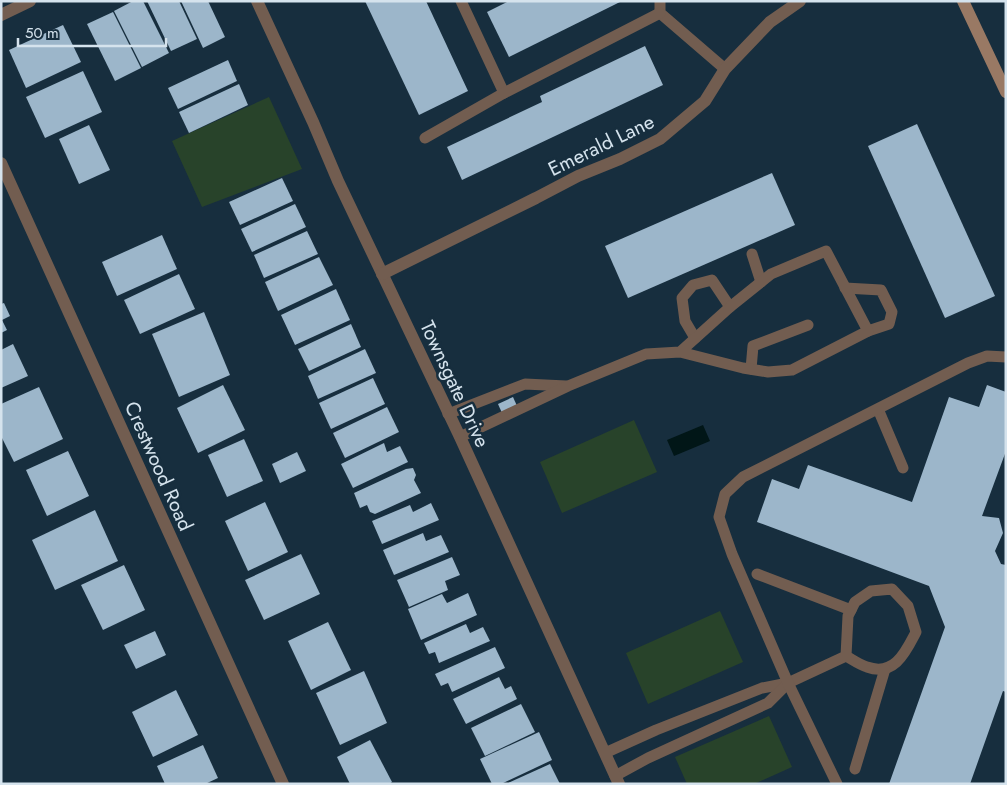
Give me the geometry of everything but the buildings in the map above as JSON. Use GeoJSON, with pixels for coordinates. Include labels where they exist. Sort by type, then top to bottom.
{"type":"FeatureCollection","features":[{"type":"Feature","properties":{"kind":"main road"},"geometry":{"type":"LineString","coordinates":[[963,1],[1006,92]]}},
{"type":"Feature","properties":{"kind":"street"},"geometry":{"type":"LineString","coordinates":[[1,15],[30,1]]}},
{"type":"Feature","properties":{"kind":"street","name":"Townsgate Drive"},"geometry":{"type":"LineString","coordinates":[[257,1],[338,181],[460,437],[617,780]]}},
{"type":"Feature","properties":{"kind":"street","name":"Emerald Lane"},"geometry":{"type":"LineString","coordinates":[[382,274],[578,176],[660,139],[705,101],[725,69],[770,22],[800,1]]}},
{"type":"Feature","properties":{"kind":"street","name":"Crestwood Road"},"geometry":{"type":"LineString","coordinates":[[1,164],[283,784]]}},
{"type":"Feature","properties":{"kind":"lane"},"geometry":{"type":"LineString","coordinates":[[461,1],[504,93]]}},
{"type":"Feature","properties":{"kind":"lane"},"geometry":{"type":"LineString","coordinates":[[425,138],[660,7],[725,69]]}},
{"type":"Feature","properties":{"kind":"lane"},"geometry":{"type":"LineString","coordinates":[[680,352],[730,307],[771,274],[826,251],[868,330]]}},
{"type":"Feature","properties":{"kind":"lane"},"geometry":{"type":"LineString","coordinates":[[752,254],[761,282]]}},
{"type":"Feature","properties":{"kind":"lane"},"geometry":{"type":"LineString","coordinates":[[695,338],[686,321],[682,298],[693,285],[712,280],[730,307]]}},
{"type":"Feature","properties":{"kind":"lane"},"geometry":{"type":"LineString","coordinates":[[460,437],[568,386],[646,354],[680,352],[743,368],[768,372],[792,370],[868,330],[889,324],[892,312],[881,290],[846,288]]}},
{"type":"Feature","properties":{"kind":"lane"},"geometry":{"type":"LineString","coordinates":[[751,369],[753,346],[808,325]]}},
{"type":"Feature","properties":{"kind":"lane"},"geometry":{"type":"LineString","coordinates":[[837,784],[788,683],[732,554],[719,518],[725,494],[743,477],[974,361],[987,356],[1006,357]]}},
{"type":"Feature","properties":{"kind":"lane"},"geometry":{"type":"LineString","coordinates":[[448,414],[525,384],[568,386]]}},
{"type":"Feature","properties":{"kind":"lane"},"geometry":{"type":"LineString","coordinates":[[878,409],[903,468]]}},
{"type":"Feature","properties":{"kind":"lane"},"geometry":{"type":"LineString","coordinates":[[758,574],[851,610]]}},
{"type":"Feature","properties":{"kind":"lane"},"geometry":{"type":"LineString","coordinates":[[892,589],[908,606],[916,632],[901,659],[885,669],[868,668],[846,656],[848,616],[855,602],[871,591],[892,589]]}},
{"type":"Feature","properties":{"kind":"lane"},"geometry":{"type":"LineString","coordinates":[[605,753],[656,730],[762,688],[788,683],[846,656]]}},
{"type":"Feature","properties":{"kind":"lane"},"geometry":{"type":"LineString","coordinates":[[856,769],[885,669]]}},
{"type":"Feature","properties":{"kind":"lane"},"geometry":{"type":"LineString","coordinates":[[617,780],[648,758],[768,703],[788,683]]}},
{"type":"Feature","properties":{"kind":"green space"},"geometry":{"type":"Polygon","coordinates":[[[269,97],[302,169],[202,207],[172,141],[269,97]]]}},
{"type":"Feature","properties":{"kind":"green space"},"geometry":{"type":"Polygon","coordinates":[[[634,420],[657,472],[562,513],[540,462],[634,420]]]}},
{"type":"Feature","properties":{"kind":"green space"},"geometry":{"type":"Polygon","coordinates":[[[720,611],[743,662],[648,704],[626,653],[720,611]]]}},
{"type":"Feature","properties":{"kind":"green space"},"geometry":{"type":"Polygon","coordinates":[[[769,716],[792,767],[754,784],[687,784],[675,757],[769,716]]]}},
{"type":"Feature","properties":{"kind":"shaded area"},"geometry":{"type":"Polygon","coordinates":[[[703,425],[710,441],[674,456],[667,440],[703,425]]]}}]}
